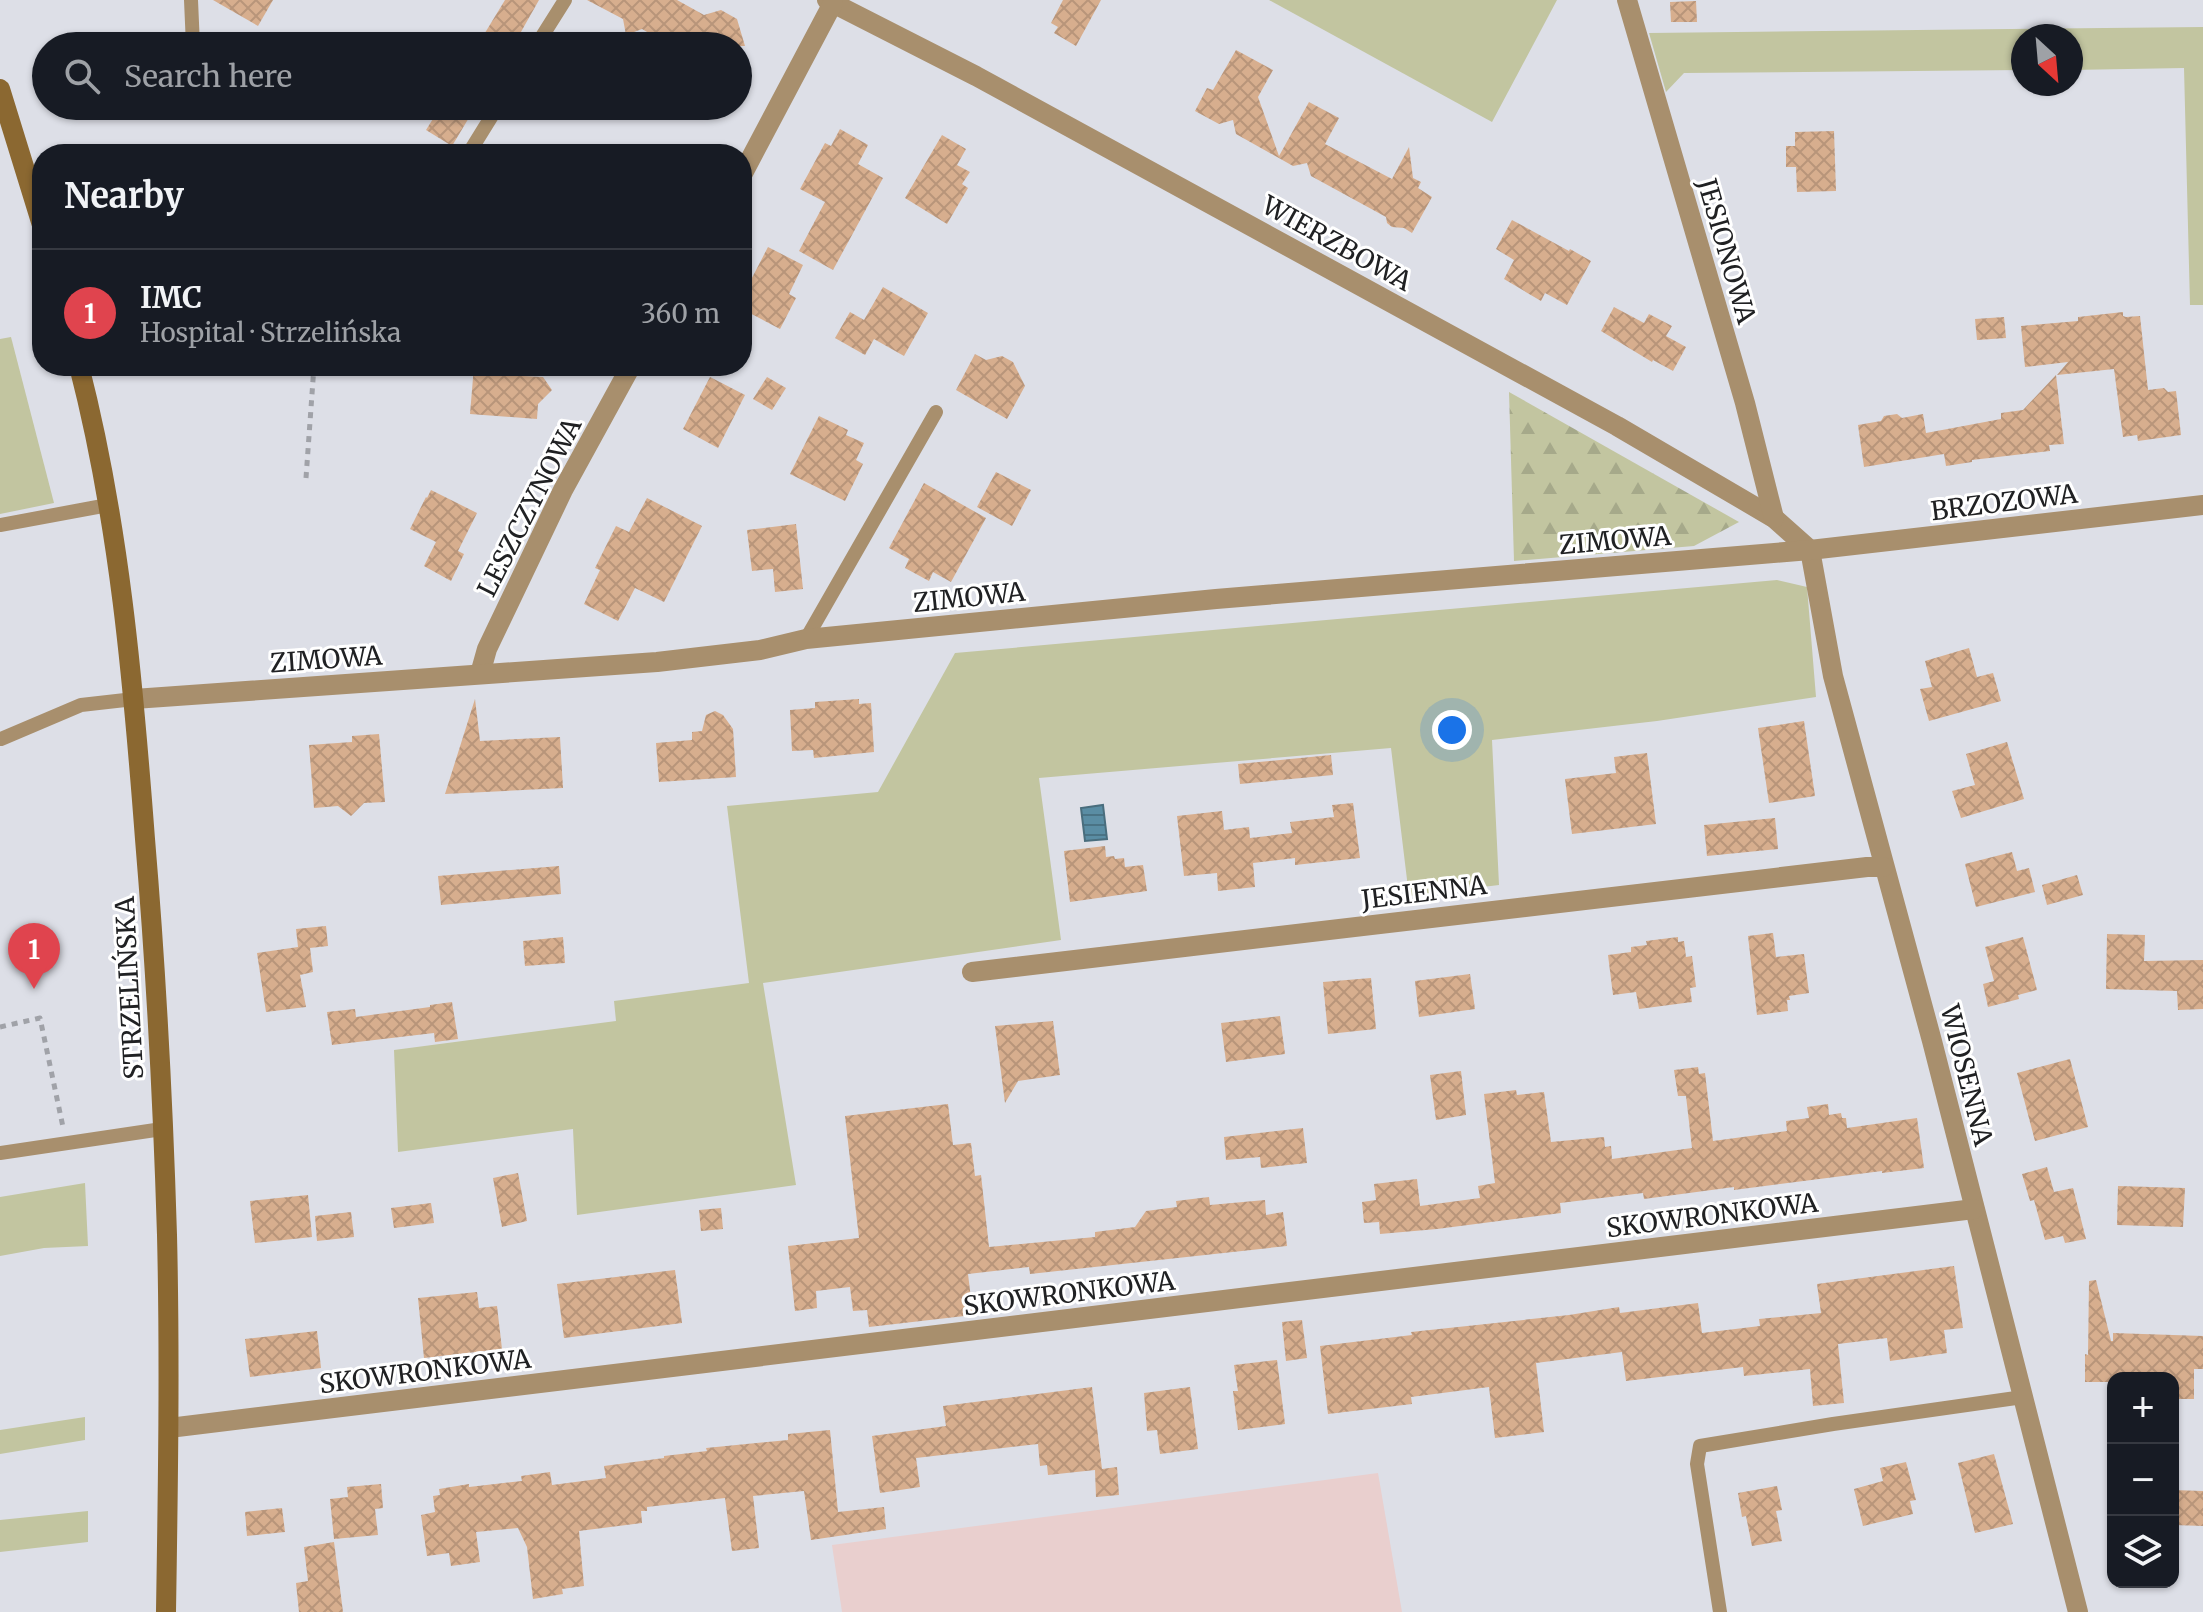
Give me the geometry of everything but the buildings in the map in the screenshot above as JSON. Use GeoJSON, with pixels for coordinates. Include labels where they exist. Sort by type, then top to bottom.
{"type":"FeatureCollection","features":[{"type":"Feature","properties":{"kind":"main road"},"geometry":{"type":"LineString","coordinates":[[0,89],[32,193]]}},
{"type":"Feature","properties":{"kind":"main road","name":"STRZELIŃSKA"},"geometry":{"type":"LineString","coordinates":[[82,376],[108,505],[128,633],[156,973],[167,1234],[169,1428],[166,1612]]}},
{"type":"Feature","properties":{"kind":"street","name":"JESIONOWA"},"geometry":{"type":"LineString","coordinates":[[1627,0],[1745,403],[1774,518]]}},
{"type":"Feature","properties":{"kind":"street","name":"WIERZBOWA"},"geometry":{"type":"LineString","coordinates":[[830,2],[976,76],[1604,419],[1774,518],[1810,550]]}},
{"type":"Feature","properties":{"kind":"street"},"geometry":{"type":"LineString","coordinates":[[752,155],[830,2]]}},
{"type":"Feature","properties":{"kind":"street","name":"LESZCZYNOWA"},"geometry":{"type":"LineString","coordinates":[[480,674],[487,649],[563,490],[626,376]]}},
{"type":"Feature","properties":{"kind":"street","name":"BRZOZOWA"},"geometry":{"type":"LineString","coordinates":[[1810,550],[2203,505]]}},
{"type":"Feature","properties":{"kind":"street","name":"ZIMOWA"},"geometry":{"type":"LineString","coordinates":[[134,699],[672,660],[760,650],[806,639],[1232,598],[1810,550]]}},
{"type":"Feature","properties":{"kind":"street","name":"WIOSENNA"},"geometry":{"type":"LineString","coordinates":[[1810,550],[1833,676],[1932,1041],[2078,1612]]}},
{"type":"Feature","properties":{"kind":"street","name":"JESIENNA"},"geometry":{"type":"LineString","coordinates":[[972,972],[1883,867]]}},
{"type":"Feature","properties":{"kind":"street","name":"SKOWRONKOWA"},"geometry":{"type":"LineString","coordinates":[[169,1428],[1974,1209]]}},
{"type":"Feature","properties":{"kind":"lane"},"geometry":{"type":"LineString","coordinates":[[191,0],[192,32]]}},
{"type":"Feature","properties":{"kind":"lane"},"geometry":{"type":"LineString","coordinates":[[545,32],[565,0]]}},
{"type":"Feature","properties":{"kind":"lane"},"geometry":{"type":"LineString","coordinates":[[474,144],[489,120]]}},
{"type":"Feature","properties":{"kind":"lane"},"geometry":{"type":"LineString","coordinates":[[806,639],[936,412]]}},
{"type":"Feature","properties":{"kind":"lane"},"geometry":{"type":"LineString","coordinates":[[0,525],[108,505]]}},
{"type":"Feature","properties":{"kind":"lane"},"geometry":{"type":"LineString","coordinates":[[1,739],[81,705],[134,699]]}},
{"type":"Feature","properties":{"kind":"lane"},"geometry":{"type":"LineString","coordinates":[[0,1153],[162,1129]]}},
{"type":"Feature","properties":{"kind":"lane"},"geometry":{"type":"LineString","coordinates":[[1720,1612],[1697,1464],[1700,1446],[2023,1397]]}},
{"type":"Feature","properties":{"kind":"path"},"geometry":{"type":"LineString","coordinates":[[306,478],[313,376]]}},
{"type":"Feature","properties":{"kind":"path"},"geometry":{"type":"LineString","coordinates":[[0,1027],[40,1018],[67,1143]]}},
{"type":"Feature","properties":{"kind":"shaded area"},"geometry":{"type":"Polygon","coordinates":[[[1378,1473],[1402,1612],[842,1612],[832,1545],[1378,1473]]]}},
{"type":"Feature","properties":{"kind":"green space"},"geometry":{"type":"Polygon","coordinates":[[[1269,0],[1557,0],[1492,122],[1269,0]]]}},
{"type":"Feature","properties":{"kind":"green space"},"geometry":{"type":"Polygon","coordinates":[[[2203,27],[2203,305],[2190,305],[2184,68],[2083,70],[2083,28],[2203,27]]]}},
{"type":"Feature","properties":{"kind":"green space"},"geometry":{"type":"Polygon","coordinates":[[[2011,29],[2011,70],[1684,73],[1666,92],[1649,33],[2011,29]]]}},
{"type":"Feature","properties":{"kind":"green space"},"geometry":{"type":"Polygon","coordinates":[[[11,337],[54,503],[0,514],[0,339],[11,337]]]}},
{"type":"Feature","properties":{"kind":"green space"},"geometry":{"type":"Polygon","coordinates":[[[1509,392],[1739,522],[1694,546],[1514,561],[1509,392]]]}},
{"type":"Feature","properties":{"kind":"green space"},"geometry":{"type":"Polygon","coordinates":[[[1777,580],[1807,587],[1816,697],[1657,721],[1492,740],[1499,885],[1409,896],[1391,748],[1039,778],[1061,940],[763,983],[796,1185],[577,1215],[573,1129],[398,1152],[394,1050],[616,1021],[614,1001],[749,983],[727,806],[878,792],[955,653],[1777,580]]]}},
{"type":"Feature","properties":{"kind":"green space"},"geometry":{"type":"Polygon","coordinates":[[[85,1183],[88,1246],[44,1248],[0,1256],[0,1197],[85,1183]]]}},
{"type":"Feature","properties":{"kind":"green space"},"geometry":{"type":"Polygon","coordinates":[[[85,1417],[85,1440],[0,1454],[0,1430],[85,1417]]]}},
{"type":"Feature","properties":{"kind":"green space"},"geometry":{"type":"Polygon","coordinates":[[[88,1511],[88,1542],[0,1552],[0,1520],[88,1511]]]}},
{"type":"Feature","properties":{"kind":"water"},"geometry":{"type":"Polygon","coordinates":[[[1103,805],[1107,839],[1085,841],[1081,808],[1103,805]]]}},
{"type":"Feature","properties":{"kind":"place","name":"IMC"},"geometry":{"type":"Point","coordinates":[34,989]}}]}
